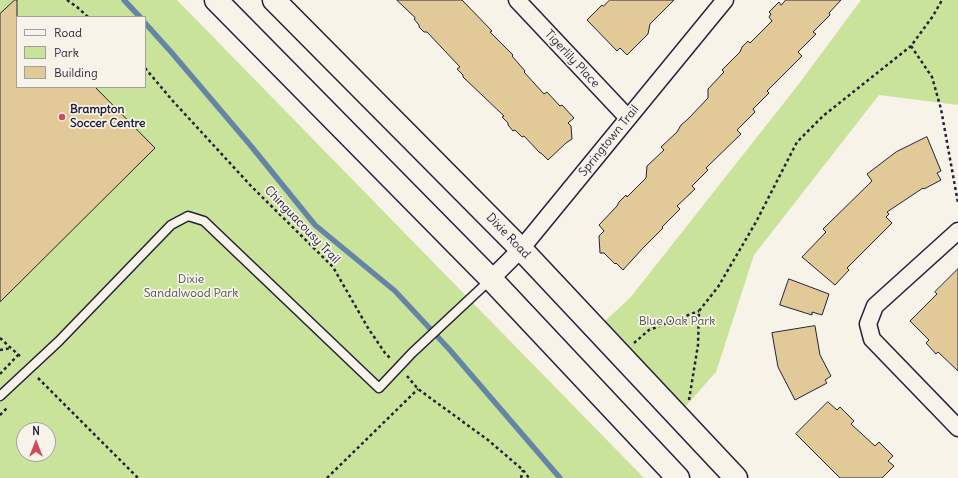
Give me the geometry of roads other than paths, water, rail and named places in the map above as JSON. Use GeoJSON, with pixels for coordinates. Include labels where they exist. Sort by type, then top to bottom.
{"type":"FeatureCollection","features":[{"type":"Feature","properties":{"kind":"main road"},"geometry":{"type":"LineString","coordinates":[[216,0],[491,279],[678,478]]}},
{"type":"Feature","properties":{"kind":"main road","name":"Dixie Road"},"geometry":{"type":"LineString","coordinates":[[274,0],[521,249],[736,478]]}},
{"type":"Feature","properties":{"kind":"street","name":"Tigerlily Place"},"geometry":{"type":"LineString","coordinates":[[517,0],[628,118]]}},
{"type":"Feature","properties":{"kind":"street","name":"Springtown Trail"},"geometry":{"type":"LineString","coordinates":[[491,279],[521,249],[725,0]]}},
{"type":"Feature","properties":{"kind":"street"},"geometry":{"type":"LineString","coordinates":[[958,230],[875,306],[868,324],[872,339],[958,428]]}},
{"type":"Feature","properties":{"kind":"lane"},"geometry":{"type":"LineString","coordinates":[[0,396],[59,340],[170,225],[188,216],[204,221],[379,388],[412,353],[491,279]]}},
{"type":"Feature","properties":{"kind":"waterway"},"geometry":{"type":"LineString","coordinates":[[124,0],[139,16]]}},
{"type":"Feature","properties":{"kind":"waterway"},"geometry":{"type":"LineString","coordinates":[[146,24],[251,146],[315,225],[395,291],[449,349],[560,478]]}},
{"type":"Feature","properties":{"kind":"place","name":"Brampton Soccer Centre"},"geometry":{"type":"Point","coordinates":[62,117]}},
{"type":"Feature","properties":{"kind":"park label","name":"Dixie Sandalwood Park"},"geometry":{"type":"Point","coordinates":[191,287]}},
{"type":"Feature","properties":{"kind":"park label","name":"Blue Oak Park"},"geometry":{"type":"Point","coordinates":[677,322]}}]}
